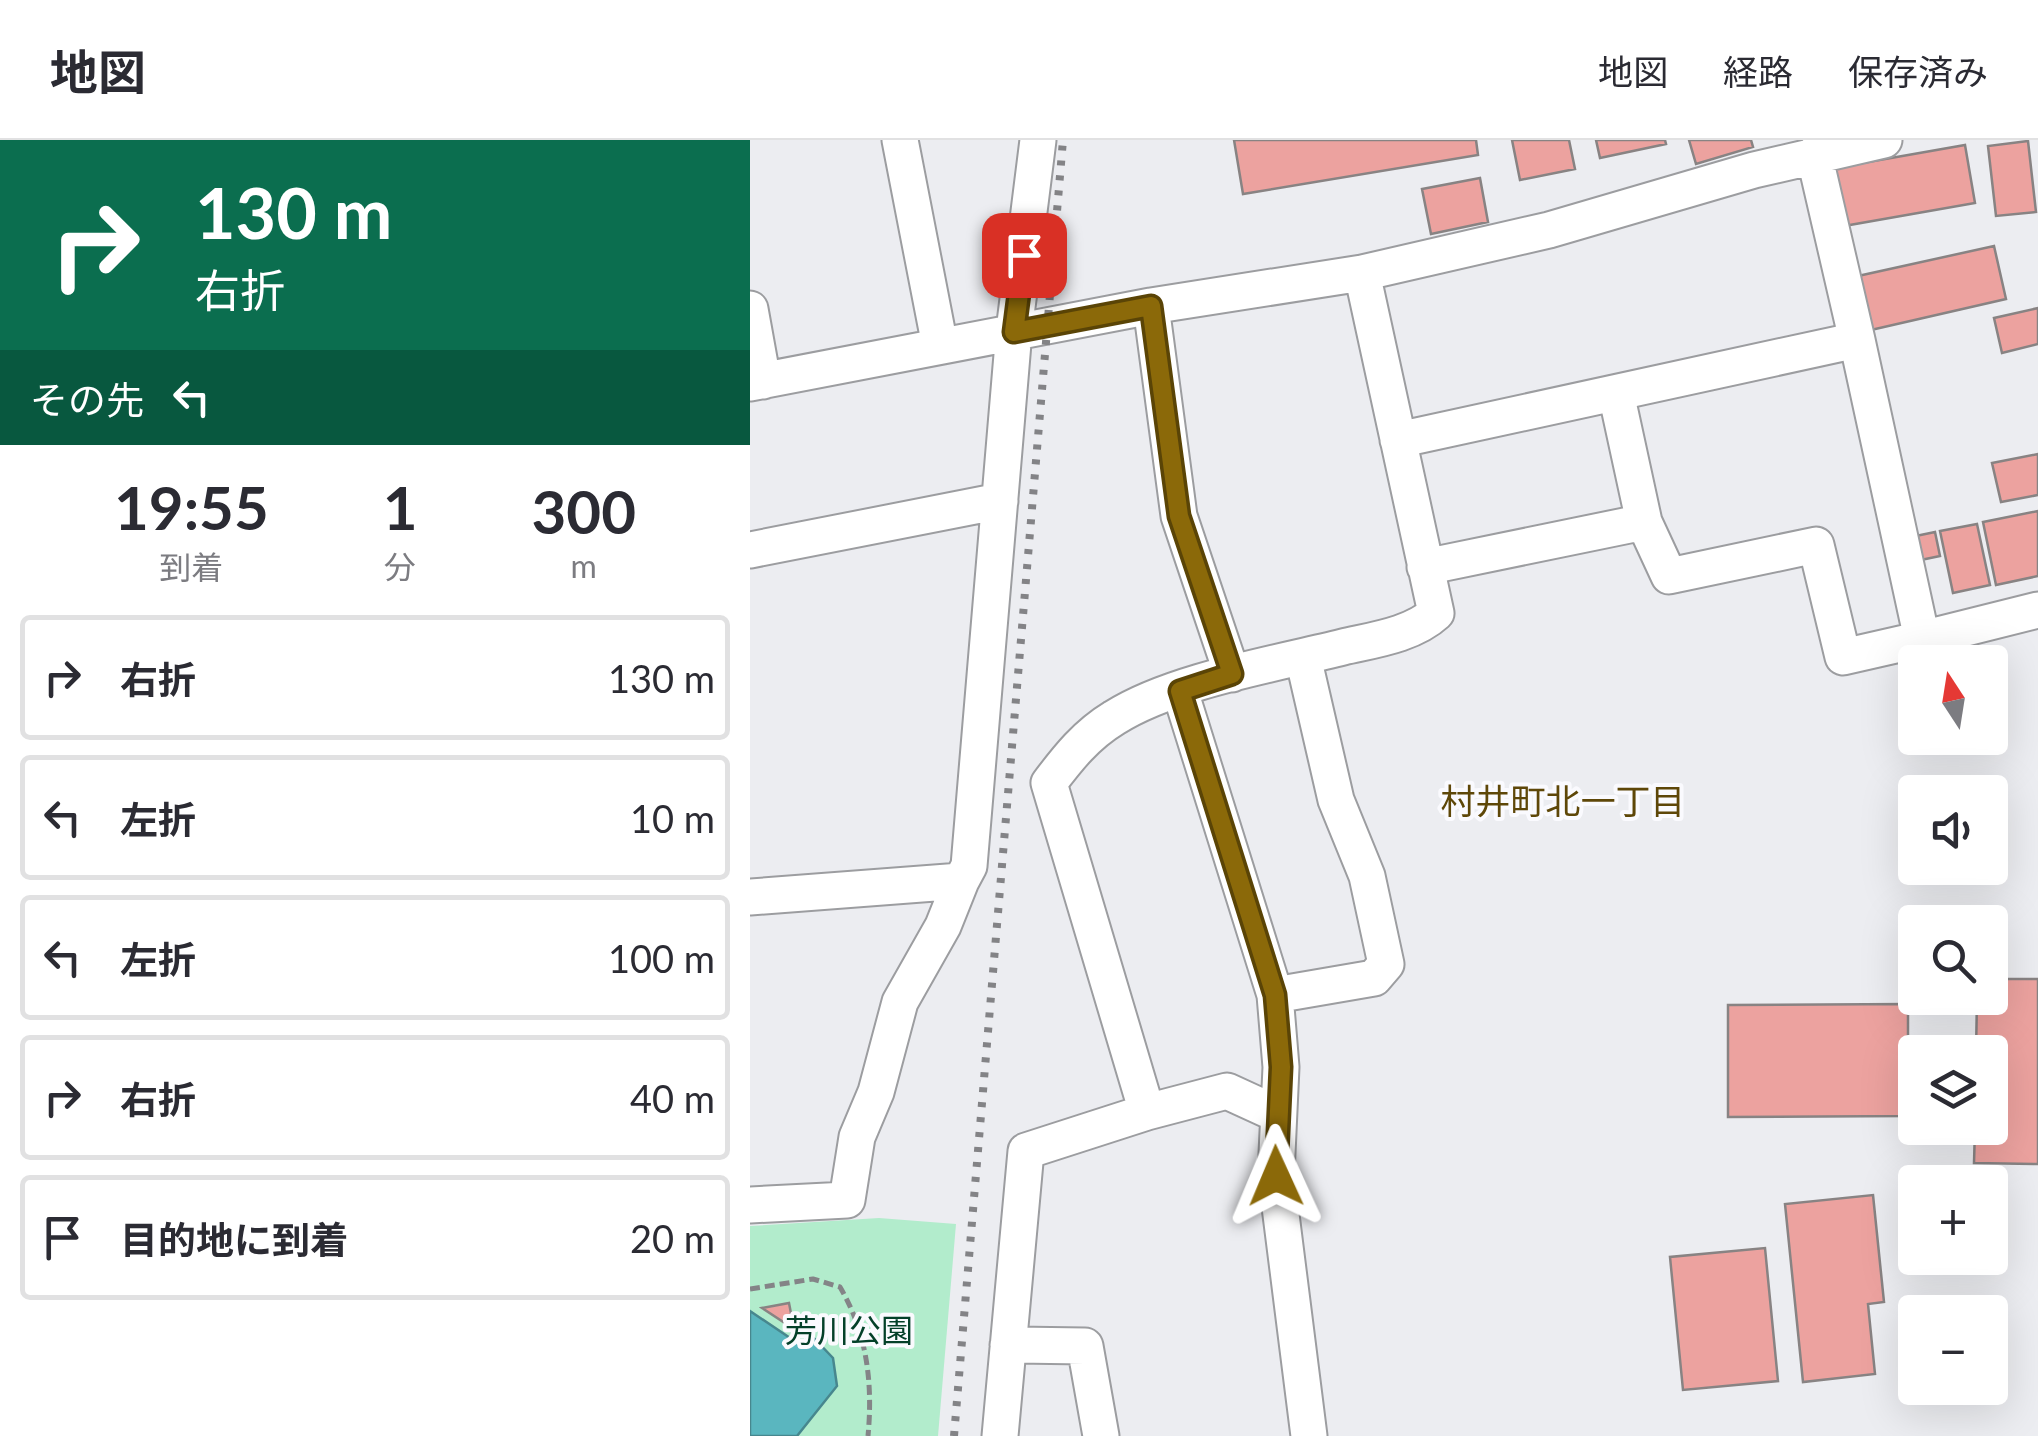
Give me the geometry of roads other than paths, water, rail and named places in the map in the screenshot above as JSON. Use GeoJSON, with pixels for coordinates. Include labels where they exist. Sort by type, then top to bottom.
{"type":"FeatureCollection","features":[{"type":"Feature","properties":{"kind":"street"},"geometry":{"type":"LineString","coordinates":[[900,140],[940,346]]}},
{"type":"Feature","properties":{"kind":"street"},"geometry":{"type":"LineString","coordinates":[[750,1205],[847,1200],[857,1137],[876,1092],[900,1002],[943,926],[969,866],[1014,332],[1038,140]]}},
{"type":"Feature","properties":{"kind":"street"},"geometry":{"type":"LineString","coordinates":[[750,309],[757,382],[1151,306],[1362,273],[1549,230],[1862,142]]}},
{"type":"Feature","properties":{"kind":"street"},"geometry":{"type":"LineString","coordinates":[[1814,154],[1922,639]]}},
{"type":"Feature","properties":{"kind":"street"},"geometry":{"type":"LineString","coordinates":[[1147,1112],[1049,783],[1079,744],[1116,716],[1232,674],[1424,624],[1436,613],[1362,273]]}},
{"type":"Feature","properties":{"kind":"street"},"geometry":{"type":"LineString","coordinates":[[1151,306],[1179,516],[1232,674]]}},
{"type":"Feature","properties":{"kind":"street"},"geometry":{"type":"LineString","coordinates":[[1398,440],[1857,340]]}},
{"type":"Feature","properties":{"kind":"street"},"geometry":{"type":"LineString","coordinates":[[1616,393],[1644,522],[1668,576],[1816,545],[1843,657],[2038,610]]}},
{"type":"Feature","properties":{"kind":"street"},"geometry":{"type":"LineString","coordinates":[[750,550],[1000,501]]}},
{"type":"Feature","properties":{"kind":"street"},"geometry":{"type":"LineString","coordinates":[[1425,567],[1644,522]]}},
{"type":"Feature","properties":{"kind":"street"},"geometry":{"type":"LineString","coordinates":[[1275,995],[1374,978],[1386,964],[1367,876],[1336,800],[1303,657]]}},
{"type":"Feature","properties":{"kind":"street"},"geometry":{"type":"LineString","coordinates":[[1180,691],[1275,995],[1281,1067],[1276,1176],[1309,1436]]}},
{"type":"Feature","properties":{"kind":"street"},"geometry":{"type":"LineString","coordinates":[[750,897],[960,881]]}},
{"type":"Feature","properties":{"kind":"street"},"geometry":{"type":"LineString","coordinates":[[1000,1436],[1026,1151],[1227,1091],[1276,1113]]}},
{"type":"Feature","properties":{"kind":"street"},"geometry":{"type":"LineString","coordinates":[[1008,1346],[1085,1346],[1102,1436]]}},
{"type":"Feature","properties":{"kind":"water"},"geometry":{"type":"Polygon","coordinates":[[[750,1311],[802,1346],[810,1334],[833,1358],[837,1386],[797,1436],[750,1436],[750,1311]]]}},
{"type":"Feature","properties":{"kind":"railway"},"geometry":{"type":"LineString","coordinates":[[954,1436],[1063,140]]}},
{"type":"Feature","properties":{"kind":"district","name":"村井町北一丁目"},"geometry":{"type":"Point","coordinates":[1563,802]}},
{"type":"Feature","properties":{"kind":"park label","name":"芳川公園"},"geometry":{"type":"Point","coordinates":[849,1331]}}]}
